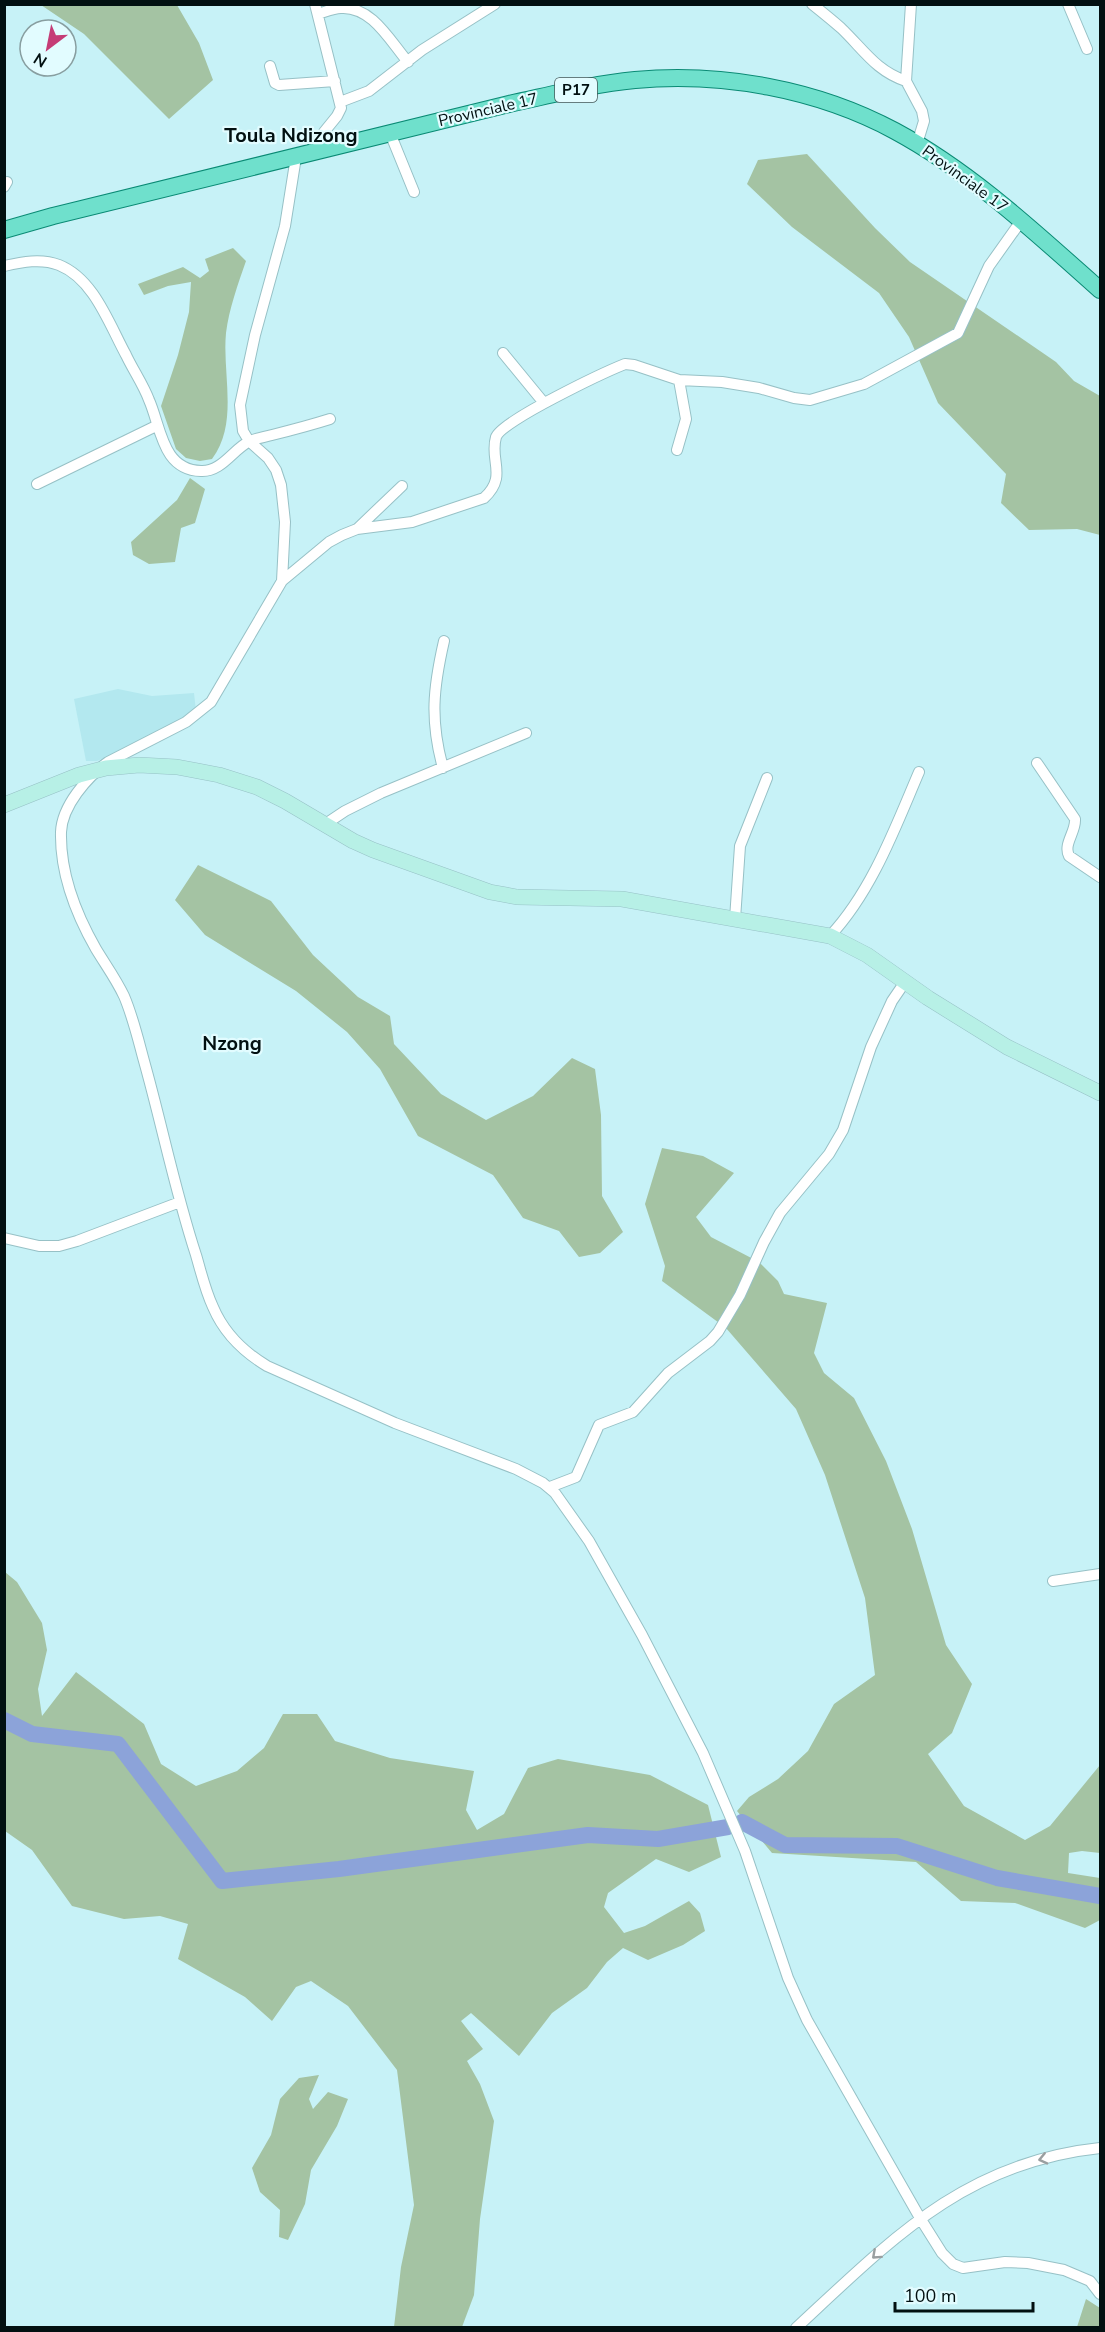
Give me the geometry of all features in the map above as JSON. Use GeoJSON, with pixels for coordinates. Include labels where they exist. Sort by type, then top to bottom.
{"type":"FeatureCollection","features":[{"type":"Feature","properties":{"kind":"main road","name":"Provinciale 17"},"geometry":{"type":"LineString","coordinates":[[4,230],[326,149],[584,88],[634,80],[678,78],[732,81],[790,91],[847,109],[894,131],[978,186],[1101,290]]}},
{"type":"Feature","properties":{"kind":"street"},"geometry":{"type":"LineString","coordinates":[[340,102],[369,91],[495,4]]}},
{"type":"Feature","properties":{"kind":"street"},"geometry":{"type":"LineString","coordinates":[[812,4],[840,28],[876,66],[906,81]]}},
{"type":"Feature","properties":{"kind":"street"},"geometry":{"type":"LineString","coordinates":[[912,4],[906,81],[922,111],[924,121],[917,144]]}},
{"type":"Feature","properties":{"kind":"street"},"geometry":{"type":"LineString","coordinates":[[1068,4],[1087,49]]}},
{"type":"Feature","properties":{"kind":"street"},"geometry":{"type":"LineString","coordinates":[[326,149],[324,132],[338,116],[341,108],[316,9],[339,8],[363,12],[372,19],[408,62]]}},
{"type":"Feature","properties":{"kind":"street"},"geometry":{"type":"LineString","coordinates":[[270,66],[275,83],[279,85],[335,81]]}},
{"type":"Feature","properties":{"kind":"street"},"geometry":{"type":"LineString","coordinates":[[390,134],[414,192]]}},
{"type":"Feature","properties":{"kind":"street"},"geometry":{"type":"LineString","coordinates":[[282,581],[285,522],[281,485],[276,470],[268,458],[249,441],[243,431],[240,405],[253,344],[285,226],[296,157]]}},
{"type":"Feature","properties":{"kind":"street"},"geometry":{"type":"LineString","coordinates":[[1021,221],[989,267],[958,333],[864,384],[821,397],[802,400],[759,388],[722,382],[679,380],[625,364],[520,416],[502,428],[496,438],[496,482],[492,491],[484,498],[412,522],[357,529],[329,542],[282,581],[212,702],[186,722],[108,762],[97,770],[64,815],[61,831],[63,860],[70,891],[83,926],[116,980],[132,1019],[168,1149],[180,1202],[212,1305],[222,1326],[235,1343],[250,1356],[340,1399],[516,1469],[550,1487],[571,1513],[589,1541],[642,1635],[703,1753],[745,1851],[788,1978],[807,2020],[942,2253],[953,2264],[971,2268],[1005,2262],[1043,2266],[1087,2279],[1101,2294]]}},
{"type":"Feature","properties":{"kind":"street"},"geometry":{"type":"LineString","coordinates":[[4,266],[39,261],[58,265],[74,274],[88,288],[150,400],[156,426],[170,456],[177,465],[203,472],[216,468],[249,441],[330,419]]}},
{"type":"Feature","properties":{"kind":"street"},"geometry":{"type":"LineString","coordinates":[[503,353],[544,403]]}},
{"type":"Feature","properties":{"kind":"street"},"geometry":{"type":"LineString","coordinates":[[676,450],[686,419],[679,380]]}},
{"type":"Feature","properties":{"kind":"street"},"geometry":{"type":"LineString","coordinates":[[37,484],[156,426]]}},
{"type":"Feature","properties":{"kind":"street"},"geometry":{"type":"LineString","coordinates":[[357,529],[402,486]]}},
{"type":"Feature","properties":{"kind":"street"},"geometry":{"type":"LineString","coordinates":[[443,768],[434,722],[435,679],[444,641]]}},
{"type":"Feature","properties":{"kind":"street"},"geometry":{"type":"LineString","coordinates":[[324,825],[345,811],[381,793],[526,732]]}},
{"type":"Feature","properties":{"kind":"street"},"geometry":{"type":"LineString","coordinates":[[1037,763],[1075,819],[1075,826],[1067,847],[1069,856],[1101,877]]}},
{"type":"Feature","properties":{"kind":"street"},"geometry":{"type":"LineString","coordinates":[[4,806],[97,770],[139,765],[177,767],[219,774],[257,787],[373,850],[490,892],[517,897],[622,900],[830,936],[867,955],[963,1022],[1014,1052],[1101,1093]]}},
{"type":"Feature","properties":{"kind":"street"},"geometry":{"type":"LineString","coordinates":[[830,936],[849,915],[863,891],[898,821],[919,772]]}},
{"type":"Feature","properties":{"kind":"street"},"geometry":{"type":"LineString","coordinates":[[735,919],[740,846],[766,778]]}},
{"type":"Feature","properties":{"kind":"street"},"geometry":{"type":"LineString","coordinates":[[550,1487],[576,1477],[599,1425],[633,1412],[668,1373],[710,1341],[718,1332],[740,1295],[780,1213],[829,1154],[843,1130],[871,1047],[888,1009],[905,982]]}},
{"type":"Feature","properties":{"kind":"street"},"geometry":{"type":"LineString","coordinates":[[4,1238],[39,1246],[59,1246],[180,1202]]}},
{"type":"Feature","properties":{"kind":"street"},"geometry":{"type":"LineString","coordinates":[[1053,1581],[1101,1574]]}},
{"type":"Feature","properties":{"kind":"street"},"geometry":{"type":"LineString","coordinates":[[796,2328],[920,2218],[955,2195],[985,2178],[1020,2164],[1080,2150],[1101,2148]]}},
{"type":"Feature","properties":{"kind":"shaded area"},"geometry":{"type":"Polygon","coordinates":[[[118,689],[152,696],[194,693],[196,711],[145,740],[97,761],[86,761],[74,699],[118,689]]]}},
{"type":"Feature","properties":{"kind":"green space"},"geometry":{"type":"Polygon","coordinates":[[[41,5],[177,5],[199,43],[213,80],[169,119],[78,30],[78,18],[60,18],[41,5]]]}},
{"type":"Feature","properties":{"kind":"green space"},"geometry":{"type":"Polygon","coordinates":[[[807,154],[875,228],[910,262],[1056,362],[1074,381],[1100,396],[1100,535],[1077,529],[1029,530],[1001,503],[1006,474],[938,403],[909,337],[879,293],[792,227],[747,184],[758,160],[807,154]]]}},
{"type":"Feature","properties":{"kind":"green space"},"geometry":{"type":"Polygon","coordinates":[[[233,248],[246,261],[226,333],[228,398],[225,430],[212,459],[200,461],[186,458],[176,449],[161,406],[189,312],[191,282],[168,286],[144,295],[138,284],[183,267],[200,278],[209,271],[205,259],[233,248]]]}},
{"type":"Feature","properties":{"kind":"green space"},"geometry":{"type":"Polygon","coordinates":[[[190,478],[205,489],[195,523],[181,528],[175,562],[149,564],[133,555],[131,542],[177,500],[190,478]]]}},
{"type":"Feature","properties":{"kind":"green space"},"geometry":{"type":"Polygon","coordinates":[[[198,865],[271,901],[313,955],[358,997],[390,1016],[394,1044],[441,1094],[486,1120],[533,1096],[572,1058],[595,1069],[601,1115],[602,1196],[623,1232],[600,1253],[579,1257],[559,1231],[523,1218],[493,1175],[418,1136],[380,1069],[347,1032],[296,991],[205,935],[175,900],[198,865]]]}},
{"type":"Feature","properties":{"kind":"green space"},"geometry":{"type":"Polygon","coordinates":[[[662,1148],[703,1156],[734,1173],[696,1217],[711,1237],[759,1262],[778,1281],[784,1294],[827,1303],[814,1353],[824,1373],[854,1398],[886,1461],[912,1529],[946,1645],[972,1684],[952,1733],[928,1754],[964,1806],[1025,1840],[1050,1826],[1100,1765],[1100,1853],[1082,1851],[1069,1853],[1068,1873],[1100,1878],[1100,1920],[1085,1928],[1015,1903],[961,1901],[916,1862],[772,1853],[737,1811],[749,1797],[778,1779],[808,1751],[834,1704],[875,1675],[865,1598],[825,1475],[796,1409],[726,1328],[662,1281],[665,1266],[645,1204],[662,1148]]]}},
{"type":"Feature","properties":{"kind":"green space"},"geometry":{"type":"Polygon","coordinates":[[[5,1572],[17,1582],[42,1623],[47,1650],[38,1689],[42,1716],[76,1672],[144,1724],[161,1764],[196,1786],[237,1771],[264,1748],[283,1714],[317,1714],[335,1741],[390,1758],[474,1771],[466,1810],[477,1830],[504,1814],[528,1768],[558,1759],[650,1775],[708,1805],[721,1857],[689,1872],[656,1859],[608,1893],[604,1907],[624,1933],[645,1926],[689,1901],[700,1913],[705,1931],[683,1945],[648,1960],[623,1948],[607,1962],[587,1988],[552,2013],[519,2056],[471,2013],[461,2021],[483,2049],[467,2061],[480,2084],[494,2121],[480,2219],[474,2295],[462,2327],[394,2327],[401,2267],[414,2205],[397,2070],[348,2006],[311,1981],[296,1987],[272,2021],[245,1997],[178,1959],[188,1924],[160,1916],[124,1919],[72,1906],[32,1850],[5,1831],[5,1572]]]}},
{"type":"Feature","properties":{"kind":"green space"},"geometry":{"type":"Polygon","coordinates":[[[319,2075],[309,2099],[313,2109],[328,2092],[348,2099],[337,2126],[311,2170],[305,2204],[288,2240],[279,2237],[280,2210],[260,2192],[252,2168],[271,2135],[280,2099],[299,2078],[319,2075]]]}},
{"type":"Feature","properties":{"kind":"green space"},"geometry":{"type":"Polygon","coordinates":[[[1086,2299],[1100,2308],[1100,2327],[1077,2327],[1086,2299]]]}},
{"type":"Feature","properties":{"kind":"waterway"},"geometry":{"type":"LineString","coordinates":[[4,1720],[32,1734],[118,1744],[222,1881],[339,1869],[588,1835],[658,1839],[728,1827]]}},
{"type":"Feature","properties":{"kind":"waterway"},"geometry":{"type":"LineString","coordinates":[[742,1822],[785,1845],[897,1846],[997,1878],[1100,1896]]}},
{"type":"Feature","properties":{"kind":"district","name":"Toula Ndizong"},"geometry":{"type":"Point","coordinates":[291,135]}},
{"type":"Feature","properties":{"kind":"district","name":"Nzong"},"geometry":{"type":"Point","coordinates":[232,1043]}}]}
